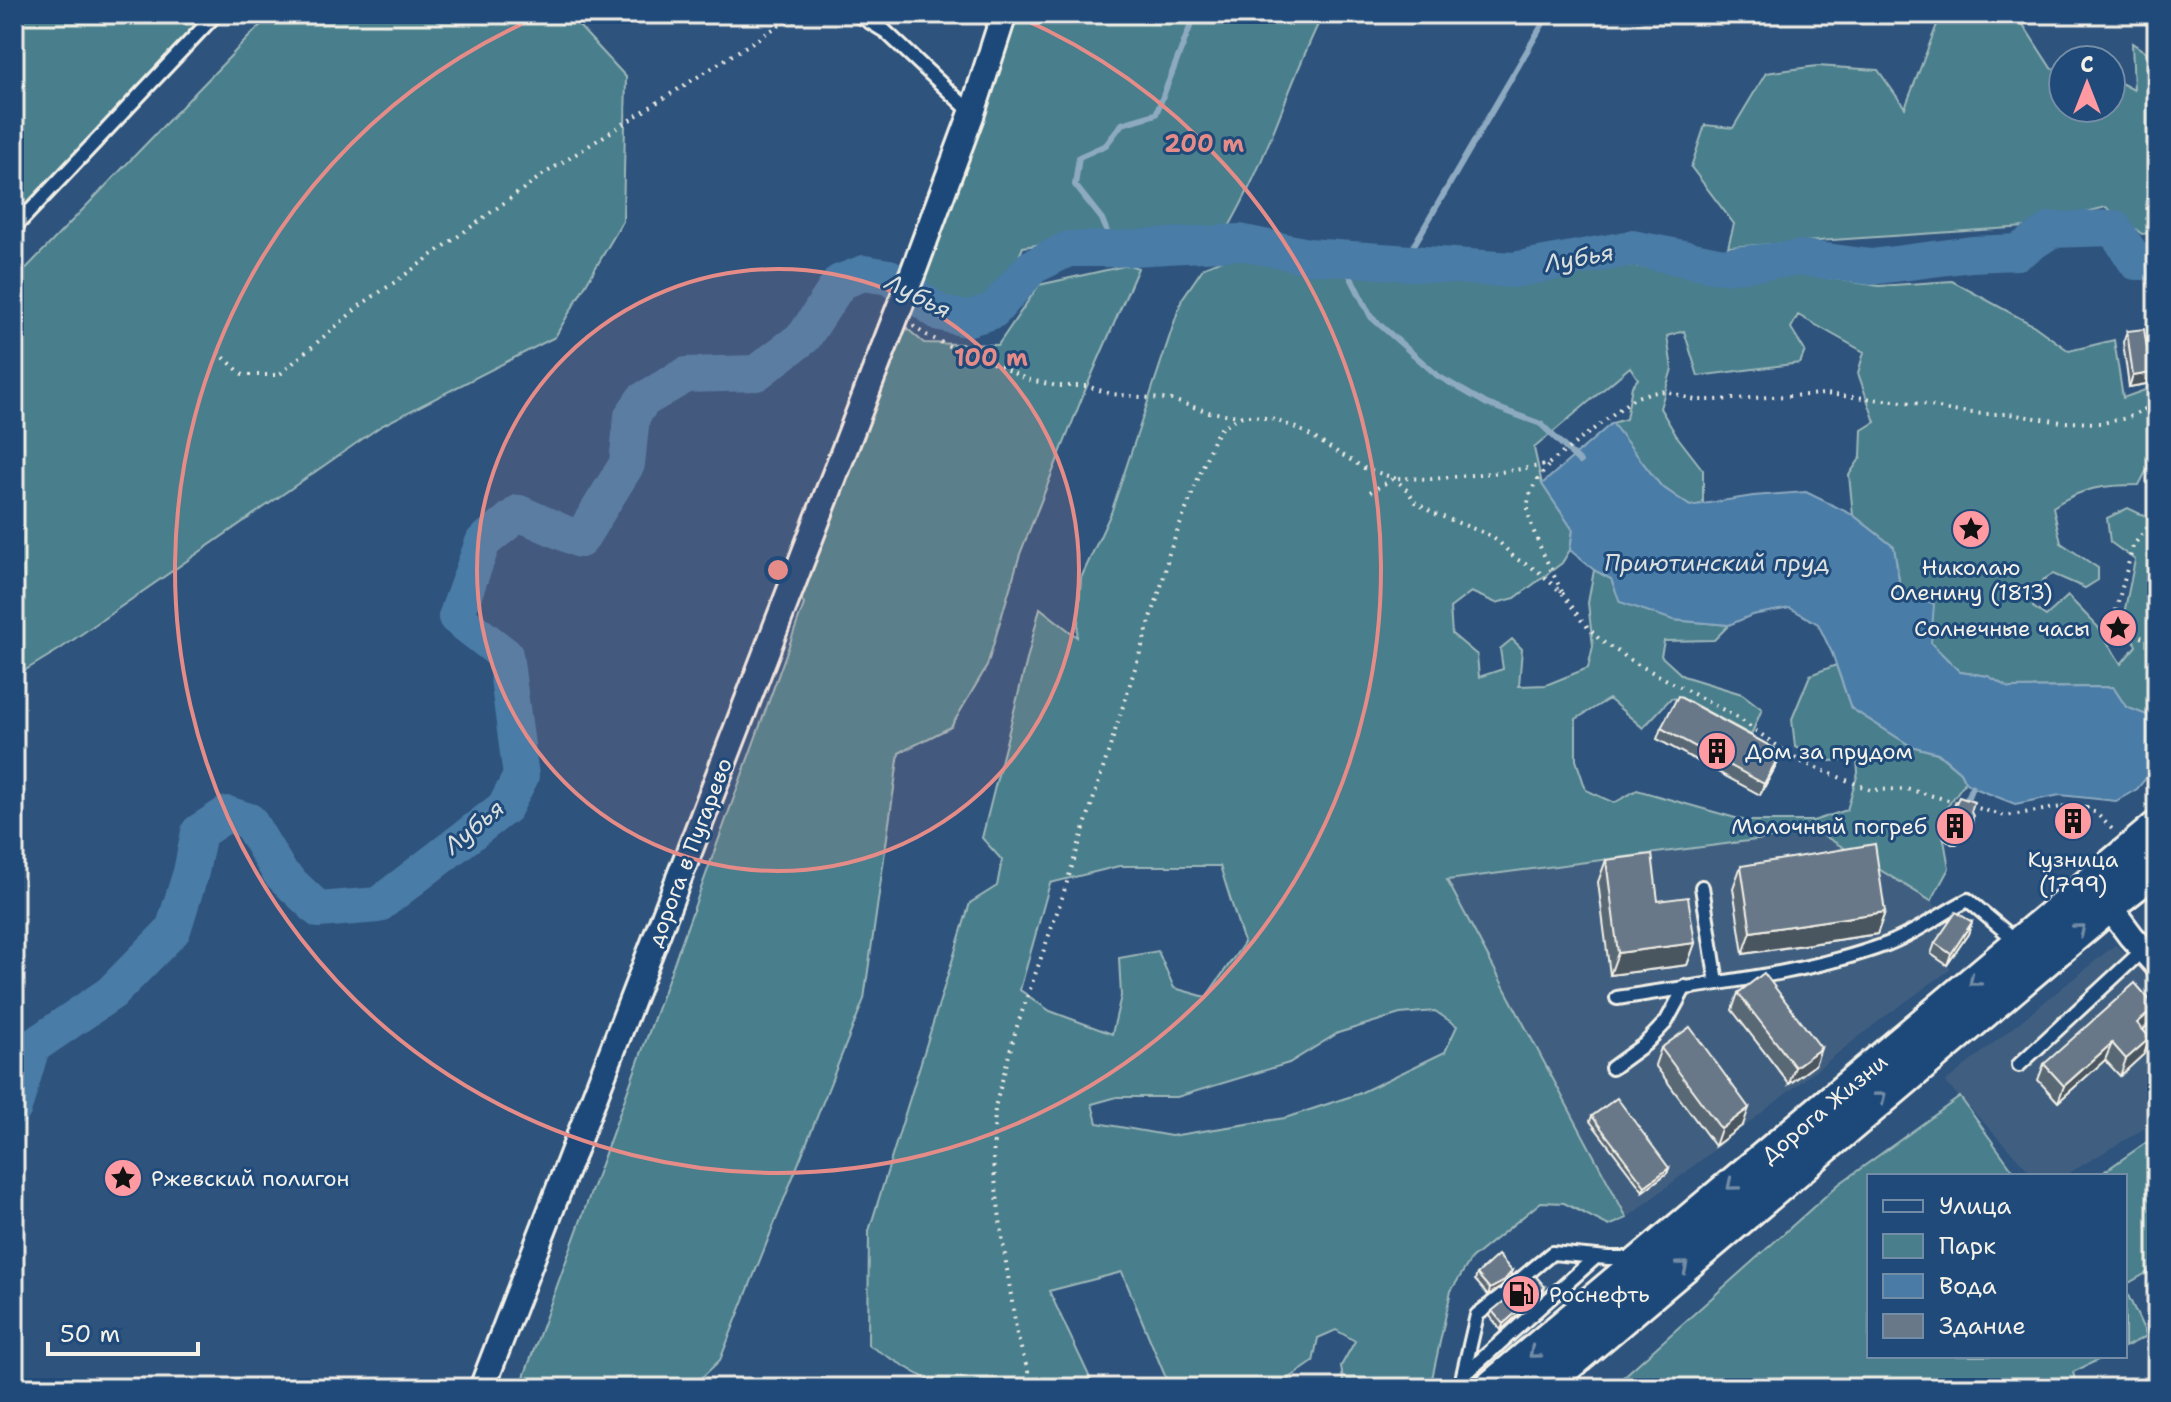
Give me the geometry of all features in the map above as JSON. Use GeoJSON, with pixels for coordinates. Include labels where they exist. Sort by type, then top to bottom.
{"type":"FeatureCollection","features":[{"type":"Feature","properties":{"kind":"main road","name":"Дорога Жизни"},"geometry":{"type":"LineString","coordinates":[[1472,1384],[1646,1258],[2157,829]]}},
{"type":"Feature","properties":{"kind":"main road","name":"Дорога Жизни"},"geometry":{"type":"LineString","coordinates":[[1538,1388],[2157,866]]}},
{"type":"Feature","properties":{"kind":"street","name":"дорога в Пугарево"},"geometry":{"type":"LineString","coordinates":[[482,1388],[897,315],[972,113],[1004,14]]}},
{"type":"Feature","properties":{"kind":"street"},"geometry":{"type":"LineString","coordinates":[[2108,905],[2150,957]]}},
{"type":"Feature","properties":{"kind":"lane"},"geometry":{"type":"LineString","coordinates":[[14,228],[216,14]]}},
{"type":"Feature","properties":{"kind":"lane"},"geometry":{"type":"LineString","coordinates":[[857,14],[885,31],[972,113]]}},
{"type":"Feature","properties":{"kind":"lane"},"geometry":{"type":"LineString","coordinates":[[1702,887],[1717,983]]}},
{"type":"Feature","properties":{"kind":"lane"},"geometry":{"type":"LineString","coordinates":[[1617,998],[1842,959],[1891,943],[1968,900],[2007,933],[2016,946]]}},
{"type":"Feature","properties":{"kind":"lane"},"geometry":{"type":"LineString","coordinates":[[2019,1065],[2150,957]]}},
{"type":"Feature","properties":{"kind":"lane"},"geometry":{"type":"LineString","coordinates":[[1612,1068],[1645,1044],[1666,1022],[1685,987]]}},
{"type":"Feature","properties":{"kind":"lane"},"geometry":{"type":"LineString","coordinates":[[1472,1384],[1477,1315],[1552,1253],[1646,1258]]}},
{"type":"Feature","properties":{"kind":"lane"},"geometry":{"type":"LineString","coordinates":[[1472,1384],[1596,1257]]}},
{"type":"Feature","properties":{"kind":"path"},"geometry":{"type":"LineString","coordinates":[[218,352],[243,375],[279,375],[362,304],[541,176],[778,26],[813,14]]}},
{"type":"Feature","properties":{"kind":"path"},"geometry":{"type":"LineString","coordinates":[[897,315],[924,334],[1026,379],[1057,386],[1087,386],[1111,394],[1172,400],[1209,412],[1272,419],[1299,429],[1364,468],[1394,478],[1432,479],[1547,465],[1634,398],[1666,391],[1695,400],[1825,394],[1856,396],[1923,404],[1951,411],[2009,414],[2062,422],[2102,423],[2157,407]]}},
{"type":"Feature","properties":{"kind":"path"},"geometry":{"type":"LineString","coordinates":[[2147,408],[2157,421]]}},
{"type":"Feature","properties":{"kind":"path"},"geometry":{"type":"LineString","coordinates":[[1033,1388],[1017,1335],[1003,1243],[993,1163],[995,1107],[1016,1029],[1066,887],[1169,553],[1214,438],[1222,427],[1242,416]]}},
{"type":"Feature","properties":{"kind":"path"},"geometry":{"type":"LineString","coordinates":[[1551,462],[1527,503],[1535,533],[1563,594],[1600,640],[1637,664],[1735,716],[1799,761],[1871,790],[1907,789],[2005,816],[2069,806]]}},
{"type":"Feature","properties":{"kind":"path"},"geometry":{"type":"LineString","coordinates":[[1370,492],[1394,478]]}},
{"type":"Feature","properties":{"kind":"path"},"geometry":{"type":"LineString","coordinates":[[1394,478],[1415,502],[1433,513],[1487,534],[1515,558],[1538,571],[1563,594]]}},
{"type":"Feature","properties":{"kind":"path"},"geometry":{"type":"LineString","coordinates":[[2157,515],[2133,546],[2115,614],[2137,636],[2157,642]]}},
{"type":"Feature","properties":{"kind":"path"},"geometry":{"type":"LineString","coordinates":[[2082,809],[2095,812],[2120,838]]}},
{"type":"Feature","properties":{"kind":"shaded area"},"geometry":{"type":"Polygon","coordinates":[[[1818,832],[1931,901],[1952,923],[1968,934],[1947,965],[1951,969],[1883,1018],[1627,1218],[1447,879],[1818,832]]]}},
{"type":"Feature","properties":{"kind":"shaded area"},"geometry":{"type":"Polygon","coordinates":[[[2115,945],[2157,987],[2157,1121],[2067,1174],[2032,1174],[1945,1082],[2115,945]]]}},
{"type":"Feature","properties":{"kind":"green space"},"geometry":{"type":"Polygon","coordinates":[[[14,14],[215,14],[14,229],[14,14]]]}},
{"type":"Feature","properties":{"kind":"green space"},"geometry":{"type":"Polygon","coordinates":[[[271,14],[568,14],[626,77],[623,221],[555,337],[381,426],[60,649],[14,677],[14,281],[271,14]]]}},
{"type":"Feature","properties":{"kind":"green space"},"geometry":{"type":"Polygon","coordinates":[[[1010,14],[1323,14],[1252,181],[1224,235],[1093,237],[1023,247],[1008,283],[998,289],[983,308],[950,308],[922,280],[1010,14]]]}},
{"type":"Feature","properties":{"kind":"green space"},"geometry":{"type":"Polygon","coordinates":[[[1938,22],[2022,23],[2047,62],[2047,124],[2127,124],[2127,86],[2134,90],[2132,43],[2157,60],[2157,232],[2142,234],[2106,207],[2026,227],[1728,247],[1734,224],[1691,167],[1705,125],[1733,128],[1766,73],[1817,66],[1878,70],[1905,108],[1938,22]]]}},
{"type":"Feature","properties":{"kind":"green space"},"geometry":{"type":"Polygon","coordinates":[[[1232,256],[1402,277],[1510,282],[1626,265],[1721,278],[1796,273],[1879,286],[1952,281],[2033,325],[2069,351],[2114,340],[2123,398],[2156,386],[2149,339],[2157,339],[2157,462],[2151,462],[2139,485],[2094,488],[2053,507],[2061,543],[2098,568],[2098,580],[2085,588],[2053,574],[2043,580],[2033,607],[2046,616],[2068,596],[2098,627],[2121,664],[2136,646],[2124,614],[2135,560],[2110,542],[2107,518],[2128,508],[2157,526],[2157,573],[2153,602],[2157,605],[2157,719],[2126,707],[2113,687],[2009,688],[1988,676],[1960,672],[1931,643],[1900,587],[1894,547],[1853,515],[1849,475],[1861,457],[1862,430],[1875,422],[1858,373],[1864,352],[1798,315],[1791,328],[1805,351],[1800,363],[1698,376],[1684,331],[1667,336],[1672,369],[1660,408],[1703,470],[1703,504],[1690,506],[1661,486],[1612,423],[1626,419],[1632,386],[1638,379],[1630,367],[1534,448],[1542,484],[1573,530],[1570,550],[1562,563],[1515,598],[1496,603],[1471,592],[1450,608],[1452,634],[1477,655],[1479,677],[1503,669],[1500,649],[1512,639],[1522,649],[1519,686],[1546,685],[1588,668],[1593,646],[1588,603],[1594,570],[1673,620],[1729,625],[1714,640],[1664,641],[1661,656],[1683,676],[1742,694],[1762,709],[1751,735],[1688,701],[1671,698],[1643,728],[1609,699],[1576,719],[1576,760],[1586,790],[1614,803],[1637,790],[1746,821],[1813,821],[1847,810],[1858,773],[1857,759],[1830,761],[1795,747],[1792,719],[1810,675],[1836,665],[1851,708],[1911,746],[1937,753],[1960,772],[1965,782],[1940,817],[1949,868],[1931,901],[1818,832],[1447,880],[1627,1218],[1609,1226],[1564,1203],[1541,1202],[1471,1259],[1451,1291],[1430,1388],[1344,1388],[1341,1366],[1355,1341],[1336,1330],[1318,1338],[1313,1362],[1287,1380],[1282,1388],[1170,1388],[1122,1272],[1049,1291],[1091,1380],[1089,1388],[942,1388],[868,1345],[869,1231],[970,903],[997,886],[1002,860],[982,838],[1040,608],[1077,637],[1081,578],[1111,513],[1182,299],[1204,267],[1232,256]],[[1119,866],[1050,883],[1020,990],[1050,1011],[1112,1034],[1121,996],[1119,958],[1158,951],[1174,988],[1206,997],[1244,943],[1220,866],[1119,866]],[[1435,1011],[1400,1014],[1338,1033],[1289,1063],[1177,1097],[1117,1097],[1092,1104],[1097,1123],[1171,1136],[1285,1118],[1358,1094],[1445,1052],[1457,1026],[1435,1011]]]}},
{"type":"Feature","properties":{"kind":"green space"},"geometry":{"type":"Polygon","coordinates":[[[1129,265],[1138,268],[1020,554],[987,666],[951,727],[899,753],[864,999],[720,1360],[691,1388],[520,1388],[804,604],[799,596],[904,326],[924,343],[998,345],[1039,285],[1129,265]]]}},
{"type":"Feature","properties":{"kind":"green space"},"geometry":{"type":"Polygon","coordinates":[[[1960,1097],[2016,1174],[1867,1174],[1867,1358],[2102,1358],[2073,1372],[2077,1388],[1611,1388],[1839,1184],[1960,1097]]]}},
{"type":"Feature","properties":{"kind":"green space"},"geometry":{"type":"Polygon","coordinates":[[[2157,1135],[2157,1267],[2127,1284],[2127,1174],[2101,1174],[2157,1135]]]}},
{"type":"Feature","properties":{"kind":"green space"},"geometry":{"type":"Polygon","coordinates":[[[2127,1293],[2147,1336],[2127,1346],[2127,1293]]]}},
{"type":"Feature","properties":{"kind":"water","name":"Приютинский пруд"},"geometry":{"type":"Polygon","coordinates":[[[1612,423],[1661,486],[1690,506],[1806,492],[1853,515],[1894,547],[1900,587],[1934,604],[1931,643],[1960,672],[1988,676],[2009,688],[2113,687],[2126,707],[2157,719],[2157,765],[2137,789],[2116,801],[2060,795],[2015,804],[1972,787],[1938,753],[1911,746],[1851,708],[1832,653],[1818,624],[1790,608],[1752,615],[1729,625],[1673,620],[1620,602],[1611,579],[1594,570],[1570,550],[1573,530],[1542,484],[1612,423]]]}},
{"type":"Feature","properties":{"kind":"building"},"geometry":{"type":"Polygon","coordinates":[[[2144,329],[2151,373],[2133,376],[2127,331],[2144,329]]]}},
{"type":"Feature","properties":{"kind":"building","name":"Дом за прудом"},"geometry":{"type":"Polygon","coordinates":[[[1678,696],[1781,752],[1764,784],[1661,728],[1678,696]]]}},
{"type":"Feature","properties":{"kind":"building"},"geometry":{"type":"Polygon","coordinates":[[[1959,797],[1974,802],[1972,825],[1961,833],[1948,827],[1945,819],[1959,797]]]}},
{"type":"Feature","properties":{"kind":"building"},"geometry":{"type":"Polygon","coordinates":[[[2063,806],[2088,807],[2082,819],[2075,823],[2067,819],[2063,806]]]}},
{"type":"Feature","properties":{"kind":"building"},"geometry":{"type":"Polygon","coordinates":[[[1875,844],[1885,912],[1751,932],[1741,866],[1875,844]]]}},
{"type":"Feature","properties":{"kind":"building"},"geometry":{"type":"Polygon","coordinates":[[[1652,854],[1658,901],[1688,897],[1695,943],[1618,953],[1606,860],[1652,854]]]}},
{"type":"Feature","properties":{"kind":"building"},"geometry":{"type":"Polygon","coordinates":[[[1956,912],[1972,922],[1951,954],[1935,943],[1956,912]]]}},
{"type":"Feature","properties":{"kind":"building"},"geometry":{"type":"Polygon","coordinates":[[[1764,973],[1821,1048],[1795,1067],[1738,993],[1764,973]]]}},
{"type":"Feature","properties":{"kind":"building"},"geometry":{"type":"Polygon","coordinates":[[[2135,983],[2156,1007],[2137,1023],[2150,1038],[2126,1059],[2112,1043],[2064,1086],[2044,1064],[2135,983]]]}},
{"type":"Feature","properties":{"kind":"building"},"geometry":{"type":"Polygon","coordinates":[[[1690,1027],[1749,1108],[1721,1129],[1661,1048],[1690,1027]]]}},
{"type":"Feature","properties":{"kind":"building"},"geometry":{"type":"Polygon","coordinates":[[[1617,1098],[1669,1168],[1645,1186],[1592,1116],[1617,1098]]]}},
{"type":"Feature","properties":{"kind":"building"},"geometry":{"type":"Polygon","coordinates":[[[1498,1255],[1512,1271],[1503,1282],[1490,1289],[1477,1274],[1498,1255]]]}},
{"type":"Feature","properties":{"kind":"building"},"geometry":{"type":"Polygon","coordinates":[[[1535,1275],[1545,1287],[1503,1324],[1492,1311],[1512,1291],[1535,1275]]]}},
{"type":"Feature","properties":{"kind":"waterway"},"geometry":{"type":"LineString","coordinates":[[1114,249],[1102,219],[1075,185],[1079,157],[1106,145],[1122,124],[1156,114],[1195,14]]}},
{"type":"Feature","properties":{"kind":"waterway"},"geometry":{"type":"LineString","coordinates":[[1403,264],[1545,20],[1569,14]]}},
{"type":"Feature","properties":{"kind":"waterway","name":"Лубья"},"geometry":{"type":"LineString","coordinates":[[14,1108],[32,1047],[111,993],[173,930],[191,872],[199,832],[227,814],[249,821],[280,873],[319,910],[378,905],[505,807],[521,776],[505,655],[456,617],[483,542],[519,513],[580,540],[627,464],[632,416],[643,400],[686,375],[756,373],[804,337],[840,282],[864,273],[889,277],[940,313],[966,319],[993,311],[1032,267],[1068,249],[1239,242],[1308,256],[1513,270],[1632,248],[1723,266],[1803,258],[1871,267],[1972,254],[2018,252],[2051,230],[2114,228],[2136,262],[2157,262]]}},
{"type":"Feature","properties":{"kind":"waterway"},"geometry":{"type":"LineString","coordinates":[[1342,260],[1371,317],[1438,376],[1487,404],[1541,424],[1580,462]]}},
{"type":"Feature","properties":{"kind":"waterway"},"geometry":{"type":"LineString","coordinates":[[1964,807],[1972,787]]}},
{"type":"Feature","properties":{"kind":"place","name":"Николаю Оленину (1813)"},"geometry":{"type":"Point","coordinates":[1971,529]}},
{"type":"Feature","properties":{"kind":"place","name":"Солнечные часы"},"geometry":{"type":"Point","coordinates":[2118,628]}},
{"type":"Feature","properties":{"kind":"place","name":"Дом за прудом"},"geometry":{"type":"Point","coordinates":[1717,751]}},
{"type":"Feature","properties":{"kind":"place","name":"Кузница (1799)"},"geometry":{"type":"Point","coordinates":[2073,821]}},
{"type":"Feature","properties":{"kind":"place","name":"Молочный погреб"},"geometry":{"type":"Point","coordinates":[1955,826]}},
{"type":"Feature","properties":{"kind":"place","name":"Ржевский полигон"},"geometry":{"type":"Point","coordinates":[123,1178]}},
{"type":"Feature","properties":{"kind":"place","name":"Роснефть"},"geometry":{"type":"Point","coordinates":[1521,1294]}}]}
